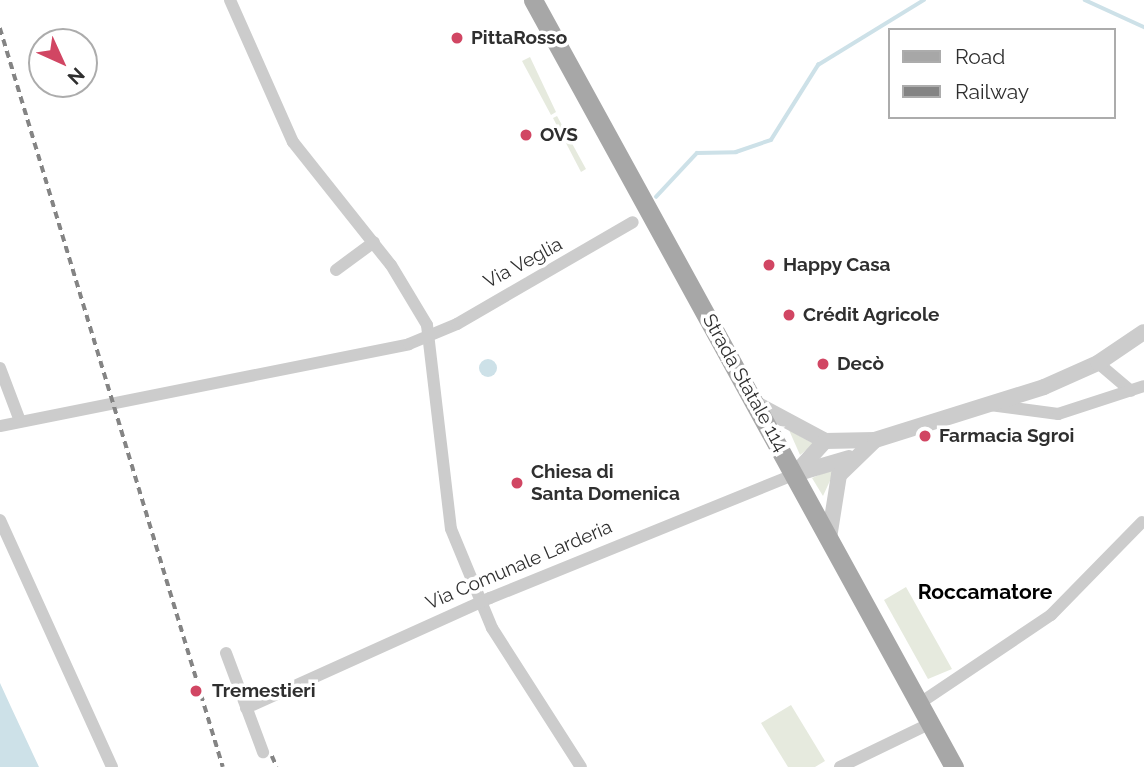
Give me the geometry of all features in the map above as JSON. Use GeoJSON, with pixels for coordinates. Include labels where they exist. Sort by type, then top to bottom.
{"type":"FeatureCollection","features":[{"type":"Feature","properties":{"kind":"main road","name":"Strada Statale 114"},"geometry":{"type":"LineString","coordinates":[[533,0],[758,405],[954,767]]}},
{"type":"Feature","properties":{"kind":"street"},"geometry":{"type":"LineString","coordinates":[[230,0],[293,142],[374,242],[430,336],[443,493],[480,603],[582,767]]}},
{"type":"Feature","properties":{"kind":"street","name":"Via Veglia"},"geometry":{"type":"LineString","coordinates":[[0,426],[207,388],[430,336],[633,222]]}},
{"type":"Feature","properties":{"kind":"street"},"geometry":{"type":"LineString","coordinates":[[336,270],[374,242]]}},
{"type":"Feature","properties":{"kind":"street","name":"Via Comunale Larderia"},"geometry":{"type":"LineString","coordinates":[[825,442],[875,440],[990,405],[1098,363],[1144,332]]}},
{"type":"Feature","properties":{"kind":"street"},"geometry":{"type":"LineString","coordinates":[[1098,363],[1138,389]]}},
{"type":"Feature","properties":{"kind":"street"},"geometry":{"type":"LineString","coordinates":[[0,368],[20,421]]}},
{"type":"Feature","properties":{"kind":"street"},"geometry":{"type":"LineString","coordinates":[[990,405],[1058,414],[1138,389]]}},
{"type":"Feature","properties":{"kind":"street"},"geometry":{"type":"LineString","coordinates":[[758,405],[825,442],[795,474]]}},
{"type":"Feature","properties":{"kind":"street","name":"Via Comunale Larderia"},"geometry":{"type":"LineString","coordinates":[[246,708],[480,603],[795,474],[851,457],[875,440]]}},
{"type":"Feature","properties":{"kind":"street","name":"Via Comunale Larderia"},"geometry":{"type":"LineString","coordinates":[[829,537],[832,494],[851,457]]}},
{"type":"Feature","properties":{"kind":"street"},"geometry":{"type":"LineString","coordinates":[[0,520],[112,767]]}},
{"type":"Feature","properties":{"kind":"street"},"geometry":{"type":"LineString","coordinates":[[920,703],[1051,615],[1142,522]]}},
{"type":"Feature","properties":{"kind":"street"},"geometry":{"type":"LineString","coordinates":[[226,653],[263,752]]}},
{"type":"Feature","properties":{"kind":"street"},"geometry":{"type":"LineString","coordinates":[[841,767],[929,723]]}},
{"type":"Feature","properties":{"kind":"shaded area"},"geometry":{"type":"Polygon","coordinates":[[[530,57],[556,112],[551,115],[522,61],[530,57]]]}},
{"type":"Feature","properties":{"kind":"shaded area"},"geometry":{"type":"Polygon","coordinates":[[[557,116],[586,169],[581,172],[553,118],[557,116]]]}},
{"type":"Feature","properties":{"kind":"shaded area"},"geometry":{"type":"Polygon","coordinates":[[[484,359],[492,359],[497,368],[495,375],[484,377],[479,372],[479,364],[484,359]]]}},
{"type":"Feature","properties":{"kind":"shaded area"},"geometry":{"type":"Polygon","coordinates":[[[789,430],[814,444],[800,455],[789,430]]]}},
{"type":"Feature","properties":{"kind":"shaded area"},"geometry":{"type":"Polygon","coordinates":[[[831,470],[834,472],[823,496],[812,478],[831,470]]]}},
{"type":"Feature","properties":{"kind":"shaded area"},"geometry":{"type":"Polygon","coordinates":[[[906,587],[952,669],[928,679],[884,600],[906,587]]]}},
{"type":"Feature","properties":{"kind":"shaded area"},"geometry":{"type":"Polygon","coordinates":[[[0,683],[11,707],[39,767],[0,767],[0,683]]]}},
{"type":"Feature","properties":{"kind":"shaded area"},"geometry":{"type":"Polygon","coordinates":[[[791,705],[825,761],[815,767],[788,767],[761,723],[791,705]]]}},
{"type":"Feature","properties":{"kind":"waterway"},"geometry":{"type":"LineString","coordinates":[[656,197],[697,153],[736,152],[771,140],[818,65],[924,0]]}},
{"type":"Feature","properties":{"kind":"waterway"},"geometry":{"type":"LineString","coordinates":[[1085,0],[1144,27]]}},
{"type":"Feature","properties":{"kind":"railway"},"geometry":{"type":"LineString","coordinates":[[0,28],[223,767]]}},
{"type":"Feature","properties":{"kind":"railway"},"geometry":{"type":"LineString","coordinates":[[272,756],[277,767]]}},
{"type":"Feature","properties":{"kind":"place","name":"PittaRosso"},"geometry":{"type":"Point","coordinates":[457,38]}},
{"type":"Feature","properties":{"kind":"place","name":"OVS"},"geometry":{"type":"Point","coordinates":[526,135]}},
{"type":"Feature","properties":{"kind":"place","name":"Happy Casa"},"geometry":{"type":"Point","coordinates":[769,265]}},
{"type":"Feature","properties":{"kind":"place","name":"Crédit Agricole"},"geometry":{"type":"Point","coordinates":[789,315]}},
{"type":"Feature","properties":{"kind":"place","name":"Decò"},"geometry":{"type":"Point","coordinates":[823,364]}},
{"type":"Feature","properties":{"kind":"place","name":"Farmacia Sgroi"},"geometry":{"type":"Point","coordinates":[925,436]}},
{"type":"Feature","properties":{"kind":"place","name":"Chiesa di Santa Domenica"},"geometry":{"type":"Point","coordinates":[517,483]}},
{"type":"Feature","properties":{"kind":"place","name":"Tremestieri"},"geometry":{"type":"Point","coordinates":[196,691]}},
{"type":"Feature","properties":{"kind":"district","name":"Roccamatore"},"geometry":{"type":"Point","coordinates":[985,592]}}]}
